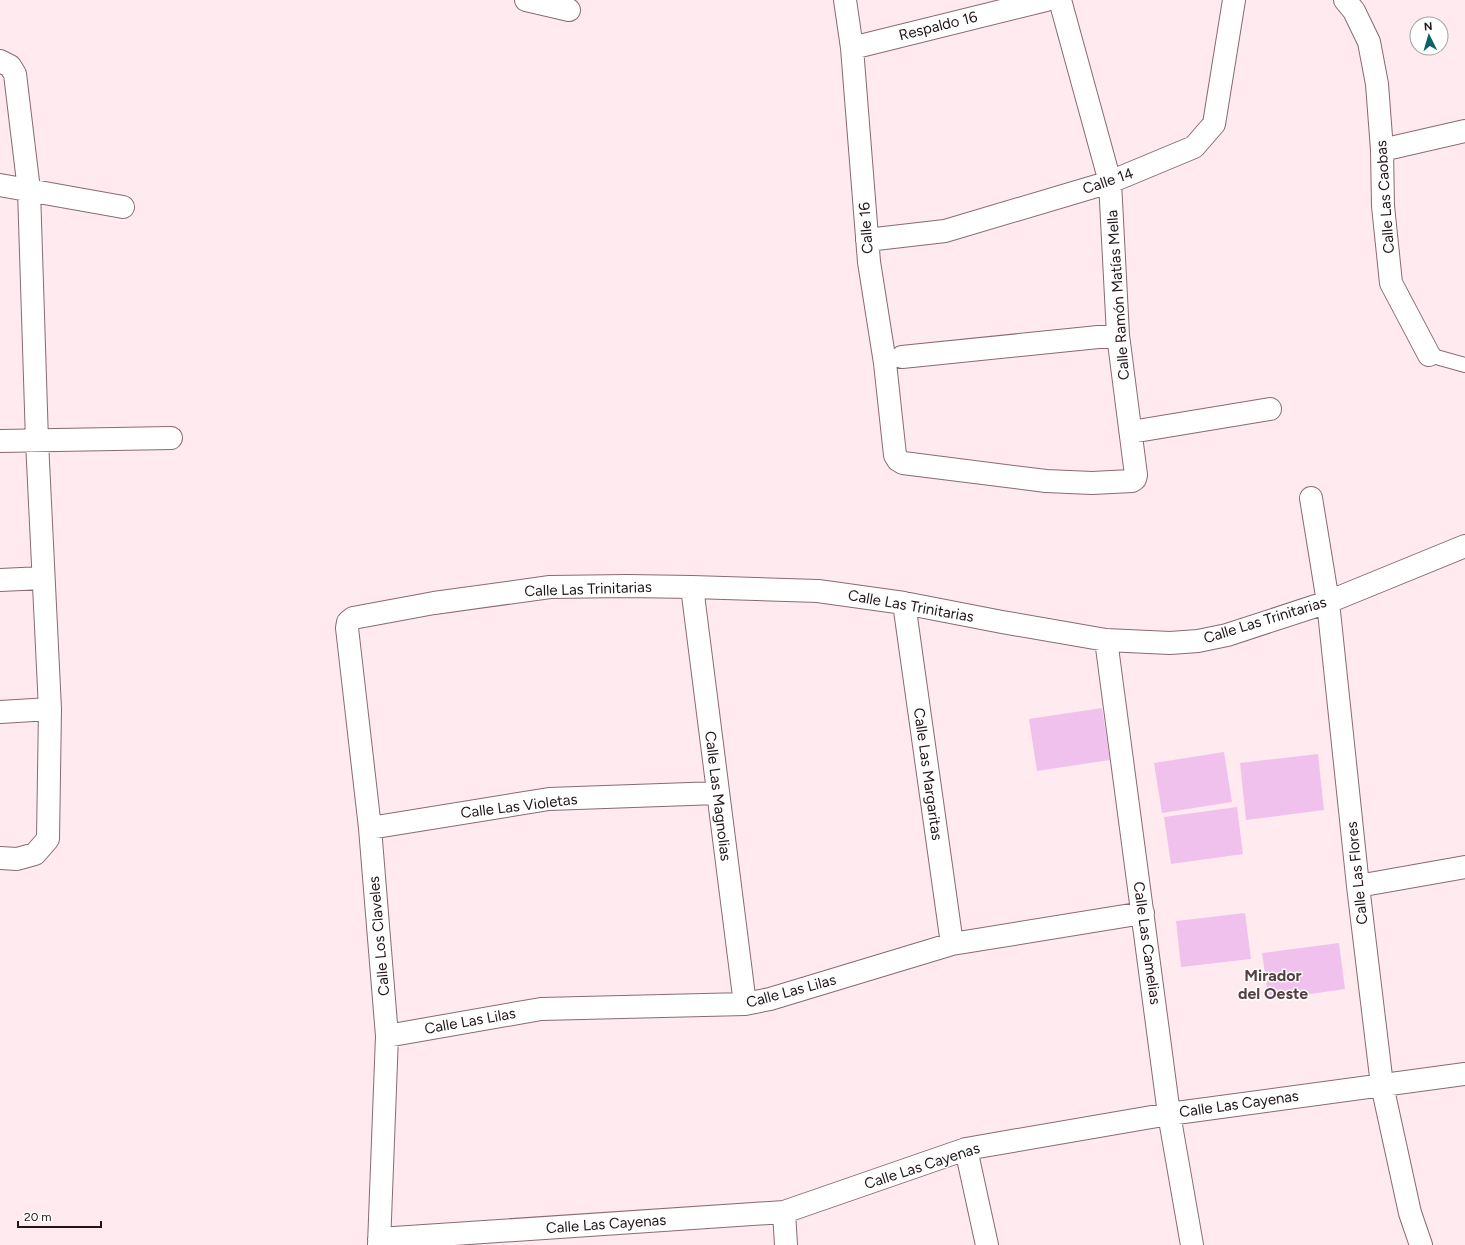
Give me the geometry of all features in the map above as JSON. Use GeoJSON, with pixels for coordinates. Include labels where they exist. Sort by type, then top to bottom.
{"type":"FeatureCollection","features":[{"type":"Feature","properties":{"kind":"street"},"geometry":{"type":"LineString","coordinates":[[526,0],[568,10]]}},
{"type":"Feature","properties":{"kind":"street","name":"Calle 16"},"geometry":{"type":"LineString","coordinates":[[845,0],[852,48],[868,262],[885,363],[896,455],[898,460],[903,463],[1046,481],[1092,483],[1132,481],[1136,475]]}},
{"type":"Feature","properties":{"kind":"street","name":"Respaldo 16"},"geometry":{"type":"LineString","coordinates":[[852,48],[1046,0]]}},
{"type":"Feature","properties":{"kind":"street","name":"Calle Ramón Matías Mella"},"geometry":{"type":"LineString","coordinates":[[1060,0],[1110,182],[1118,335],[1136,475]]}},
{"type":"Feature","properties":{"kind":"street","name":"Calle 14"},"geometry":{"type":"LineString","coordinates":[[867,240],[945,231],[1110,182],[1194,147],[1214,124],[1234,0]]}},
{"type":"Feature","properties":{"kind":"street","name":"Calle Las Caobas"},"geometry":{"type":"LineString","coordinates":[[1345,0],[1354,11],[1369,42],[1377,84],[1382,150],[1383,206],[1391,283],[1429,355]]}},
{"type":"Feature","properties":{"kind":"street"},"geometry":{"type":"LineString","coordinates":[[0,61],[10,66],[15,74],[29,190],[37,441],[50,709],[48,839],[35,854],[17,859],[0,858]]}},
{"type":"Feature","properties":{"kind":"street"},"geometry":{"type":"LineString","coordinates":[[1382,150],[1465,131]]}},
{"type":"Feature","properties":{"kind":"street"},"geometry":{"type":"LineString","coordinates":[[0,186],[123,207]]}},
{"type":"Feature","properties":{"kind":"street"},"geometry":{"type":"LineString","coordinates":[[902,357],[1118,335]]}},
{"type":"Feature","properties":{"kind":"street"},"geometry":{"type":"LineString","coordinates":[[1131,432],[1270,409]]}},
{"type":"Feature","properties":{"kind":"street"},"geometry":{"type":"LineString","coordinates":[[0,442],[171,438]]}},
{"type":"Feature","properties":{"kind":"street","name":"Calle Las Flores"},"geometry":{"type":"LineString","coordinates":[[1311,498],[1328,602],[1358,886],[1382,1085],[1410,1213],[1422,1245]]}},
{"type":"Feature","properties":{"kind":"street","name":"Calle Las Trinitarias"},"geometry":{"type":"LineString","coordinates":[[347,628],[348,622],[354,618],[434,603],[550,587],[692,587],[818,591],[904,603],[1106,640],[1170,644],[1198,641],[1227,635],[1328,602],[1465,546]]}},
{"type":"Feature","properties":{"kind":"street"},"geometry":{"type":"LineString","coordinates":[[0,580],[43,578]]}},
{"type":"Feature","properties":{"kind":"street","name":"Calle Las Magnolias"},"geometry":{"type":"LineString","coordinates":[[692,587],[745,1004]]}},
{"type":"Feature","properties":{"kind":"street","name":"Calle Las Margaritas"},"geometry":{"type":"LineString","coordinates":[[904,603],[952,944]]}},
{"type":"Feature","properties":{"kind":"street","name":"Calle Los Claveles"},"geometry":{"type":"LineString","coordinates":[[347,628],[370,828],[387,1036],[379,1242]]}},
{"type":"Feature","properties":{"kind":"street","name":"Calle Las Camelias"},"geometry":{"type":"LineString","coordinates":[[1106,640],[1169,1114],[1192,1245]]}},
{"type":"Feature","properties":{"kind":"street"},"geometry":{"type":"LineString","coordinates":[[0,712],[50,709]]}},
{"type":"Feature","properties":{"kind":"street","name":"Calle Las Violetas"},"geometry":{"type":"LineString","coordinates":[[370,828],[549,799],[718,793]]}},
{"type":"Feature","properties":{"kind":"street"},"geometry":{"type":"LineString","coordinates":[[1358,886],[1465,867]]}},
{"type":"Feature","properties":{"kind":"street","name":"Calle Las Lilas"},"geometry":{"type":"LineString","coordinates":[[387,1036],[541,1009],[745,1004],[770,999],[952,944],[1143,913]]}},
{"type":"Feature","properties":{"kind":"street","name":"Calle Las Cayenas"},"geometry":{"type":"LineString","coordinates":[[379,1242],[784,1212],[966,1149],[1169,1114],[1465,1074]]}},
{"type":"Feature","properties":{"kind":"street"},"geometry":{"type":"LineString","coordinates":[[966,1149],[988,1245]]}},
{"type":"Feature","properties":{"kind":"street"},"geometry":{"type":"LineString","coordinates":[[784,1212],[786,1245]]}},
{"type":"Feature","properties":{"kind":"lane","name":"Calle Las Caobas"},"geometry":{"type":"LineString","coordinates":[[1429,355],[1465,366]]}},
{"type":"Feature","properties":{"kind":"building"},"geometry":{"type":"Polygon","coordinates":[[[1102,708],[1110,760],[1037,771],[1029,719],[1102,708]]]}},
{"type":"Feature","properties":{"kind":"building"},"geometry":{"type":"Polygon","coordinates":[[[1224,752],[1232,802],[1162,813],[1154,763],[1224,752]]]}},
{"type":"Feature","properties":{"kind":"building"},"geometry":{"type":"Polygon","coordinates":[[[1318,754],[1324,810],[1246,820],[1240,763],[1318,754]]]}},
{"type":"Feature","properties":{"kind":"building"},"geometry":{"type":"Polygon","coordinates":[[[1237,807],[1243,854],[1171,864],[1164,817],[1237,807]]]}},
{"type":"Feature","properties":{"kind":"building"},"geometry":{"type":"Polygon","coordinates":[[[1245,913],[1251,959],[1181,967],[1176,921],[1245,913]]]}},
{"type":"Feature","properties":{"kind":"building"},"geometry":{"type":"Polygon","coordinates":[[[1339,943],[1345,989],[1269,1000],[1262,953],[1339,943]]]}},
{"type":"Feature","properties":{"kind":"district","name":"Mirador del Oeste"},"geometry":{"type":"Point","coordinates":[1273,984]}}]}
